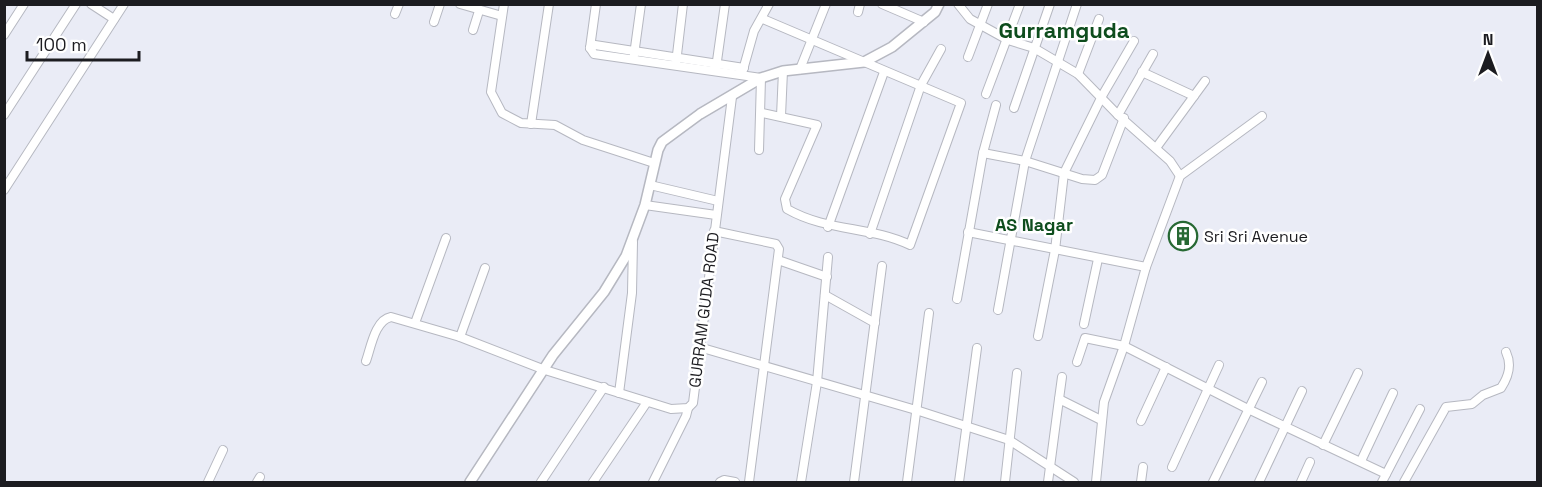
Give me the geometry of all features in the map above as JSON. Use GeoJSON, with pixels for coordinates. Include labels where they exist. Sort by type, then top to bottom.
{"type":"FeatureCollection","features":[{"type":"Feature","properties":{"kind":"main road"},"geometry":{"type":"LineString","coordinates":[[470,483],[565,339],[604,292],[626,256],[645,205],[654,163],[662,141],[671,133],[761,78],[783,71],[864,62],[892,47],[935,12],[939,4]]}},
{"type":"Feature","properties":{"kind":"street"},"geometry":{"type":"LineString","coordinates":[[4,35],[24,4]]}},
{"type":"Feature","properties":{"kind":"street"},"geometry":{"type":"LineString","coordinates":[[4,115],[76,4]]}},
{"type":"Feature","properties":{"kind":"street"},"geometry":{"type":"LineString","coordinates":[[91,4],[114,19]]}},
{"type":"Feature","properties":{"kind":"street"},"geometry":{"type":"LineString","coordinates":[[4,190],[123,4]]}},
{"type":"Feature","properties":{"kind":"street"},"geometry":{"type":"LineString","coordinates":[[395,14],[399,4]]}},
{"type":"Feature","properties":{"kind":"street"},"geometry":{"type":"LineString","coordinates":[[434,22],[440,4]]}},
{"type":"Feature","properties":{"kind":"street"},"geometry":{"type":"LineString","coordinates":[[460,4],[502,16]]}},
{"type":"Feature","properties":{"kind":"street"},"geometry":{"type":"LineString","coordinates":[[504,4],[491,92],[502,113],[521,123],[555,125],[583,140],[654,163]]}},
{"type":"Feature","properties":{"kind":"street"},"geometry":{"type":"LineString","coordinates":[[531,124],[549,4]]}},
{"type":"Feature","properties":{"kind":"street"},"geometry":{"type":"LineString","coordinates":[[596,4],[590,48],[594,54],[634,55],[743,71],[761,78],[762,113],[759,150]]}},
{"type":"Feature","properties":{"kind":"street"},"geometry":{"type":"LineString","coordinates":[[634,55],[641,4]]}},
{"type":"Feature","properties":{"kind":"street"},"geometry":{"type":"LineString","coordinates":[[676,62],[683,4]]}},
{"type":"Feature","properties":{"kind":"street"},"geometry":{"type":"LineString","coordinates":[[716,68],[725,4]]}},
{"type":"Feature","properties":{"kind":"street"},"geometry":{"type":"LineString","coordinates":[[743,71],[754,32],[769,4]]}},
{"type":"Feature","properties":{"kind":"street"},"geometry":{"type":"LineString","coordinates":[[800,69],[826,4]]}},
{"type":"Feature","properties":{"kind":"street"},"geometry":{"type":"LineString","coordinates":[[882,4],[924,22]]}},
{"type":"Feature","properties":{"kind":"street"},"geometry":{"type":"LineString","coordinates":[[958,4],[967,18],[1008,40],[1034,48],[1078,74],[1170,161],[1180,176]]}},
{"type":"Feature","properties":{"kind":"street"},"geometry":{"type":"LineString","coordinates":[[968,57],[988,4]]}},
{"type":"Feature","properties":{"kind":"street"},"geometry":{"type":"LineString","coordinates":[[986,94],[1020,4]]}},
{"type":"Feature","properties":{"kind":"street"},"geometry":{"type":"LineString","coordinates":[[1014,108],[1050,4]]}},
{"type":"Feature","properties":{"kind":"street"},"geometry":{"type":"LineString","coordinates":[[998,310],[1025,161],[1077,4]]}},
{"type":"Feature","properties":{"kind":"street"},"geometry":{"type":"LineString","coordinates":[[473,30],[479,10]]}},
{"type":"Feature","properties":{"kind":"street"},"geometry":{"type":"LineString","coordinates":[[762,113],[817,125],[784,206],[795,214],[828,227],[836,225],[894,238],[910,245],[961,103],[763,19]]}},
{"type":"Feature","properties":{"kind":"street"},"geometry":{"type":"LineString","coordinates":[[1078,74],[1099,19]]}},
{"type":"Feature","properties":{"kind":"street"},"geometry":{"type":"LineString","coordinates":[[1038,336],[1055,250],[1064,173],[1102,96],[1134,41]]}},
{"type":"Feature","properties":{"kind":"street"},"geometry":{"type":"LineString","coordinates":[[870,234],[921,85],[941,49]]}},
{"type":"Feature","properties":{"kind":"street"},"geometry":{"type":"LineString","coordinates":[[983,153],[1025,161],[1095,180],[1102,175],[1121,116],[1153,54]]}},
{"type":"Feature","properties":{"kind":"street"},"geometry":{"type":"LineString","coordinates":[[781,116],[783,71]]}},
{"type":"Feature","properties":{"kind":"street"},"geometry":{"type":"LineString","coordinates":[[828,227],[884,72]]}},
{"type":"Feature","properties":{"kind":"street"},"geometry":{"type":"LineString","coordinates":[[1142,72],[1194,96]]}},
{"type":"Feature","properties":{"kind":"street"},"geometry":{"type":"LineString","coordinates":[[1156,148],[1205,81]]}},
{"type":"Feature","properties":{"kind":"street","name":"GURRAM GUDA ROAD"},"geometry":{"type":"LineString","coordinates":[[366,361],[380,324],[385,318],[460,337],[545,370],[670,409],[688,408],[693,403],[732,97]]}},
{"type":"Feature","properties":{"kind":"street"},"geometry":{"type":"LineString","coordinates":[[957,299],[983,153],[996,105]]}},
{"type":"Feature","properties":{"kind":"street"},"geometry":{"type":"LineString","coordinates":[[1096,483],[1104,402],[1124,346],[1146,267],[1180,176],[1262,116]]}},
{"type":"Feature","properties":{"kind":"street"},"geometry":{"type":"LineString","coordinates":[[650,185],[718,201]]}},
{"type":"Feature","properties":{"kind":"street"},"geometry":{"type":"LineString","coordinates":[[645,205],[716,215]]}},
{"type":"Feature","properties":{"kind":"street"},"geometry":{"type":"LineString","coordinates":[[714,231],[776,244],[779,249],[749,483]]}},
{"type":"Feature","properties":{"kind":"street"},"geometry":{"type":"LineString","coordinates":[[968,232],[1146,267]]}},
{"type":"Feature","properties":{"kind":"street"},"geometry":{"type":"LineString","coordinates":[[619,393],[632,293],[633,235]]}},
{"type":"Feature","properties":{"kind":"street"},"geometry":{"type":"LineString","coordinates":[[415,324],[446,238]]}},
{"type":"Feature","properties":{"kind":"street"},"geometry":{"type":"LineString","coordinates":[[801,483],[817,382],[828,257]]}},
{"type":"Feature","properties":{"kind":"street"},"geometry":{"type":"LineString","coordinates":[[1084,324],[1098,259]]}},
{"type":"Feature","properties":{"kind":"street"},"geometry":{"type":"LineString","coordinates":[[778,260],[826,277]]}},
{"type":"Feature","properties":{"kind":"street"},"geometry":{"type":"LineString","coordinates":[[854,483],[882,266]]}},
{"type":"Feature","properties":{"kind":"street"},"geometry":{"type":"LineString","coordinates":[[460,337],[485,268]]}},
{"type":"Feature","properties":{"kind":"street"},"geometry":{"type":"LineString","coordinates":[[825,295],[875,323]]}},
{"type":"Feature","properties":{"kind":"street"},"geometry":{"type":"LineString","coordinates":[[907,483],[929,313]]}},
{"type":"Feature","properties":{"kind":"street"},"geometry":{"type":"LineString","coordinates":[[1077,362],[1085,338],[1124,346],[1250,410],[1386,474]]}},
{"type":"Feature","properties":{"kind":"street"},"geometry":{"type":"LineString","coordinates":[[699,347],[967,425],[1009,440],[1074,483]]}},
{"type":"Feature","properties":{"kind":"street"},"geometry":{"type":"LineString","coordinates":[[959,483],[977,348]]}},
{"type":"Feature","properties":{"kind":"street"},"geometry":{"type":"LineString","coordinates":[[1404,483],[1446,407],[1472,404],[1483,395],[1501,388],[1509,371],[1509,359],[1506,352]]}},
{"type":"Feature","properties":{"kind":"street"},"geometry":{"type":"LineString","coordinates":[[1172,467],[1220,365]]}},
{"type":"Feature","properties":{"kind":"street"},"geometry":{"type":"LineString","coordinates":[[1141,421],[1166,367]]}},
{"type":"Feature","properties":{"kind":"street"},"geometry":{"type":"LineString","coordinates":[[1005,483],[1017,373]]}},
{"type":"Feature","properties":{"kind":"street"},"geometry":{"type":"LineString","coordinates":[[1323,445],[1358,373]]}},
{"type":"Feature","properties":{"kind":"street"},"geometry":{"type":"LineString","coordinates":[[1048,483],[1062,377]]}},
{"type":"Feature","properties":{"kind":"street"},"geometry":{"type":"LineString","coordinates":[[1213,483],[1262,382]]}},
{"type":"Feature","properties":{"kind":"street"},"geometry":{"type":"LineString","coordinates":[[541,483],[604,387]]}},
{"type":"Feature","properties":{"kind":"street"},"geometry":{"type":"LineString","coordinates":[[1259,483],[1302,392]]}},
{"type":"Feature","properties":{"kind":"street"},"geometry":{"type":"LineString","coordinates":[[1361,461],[1393,393]]}},
{"type":"Feature","properties":{"kind":"street"},"geometry":{"type":"LineString","coordinates":[[1059,399],[1101,420]]}},
{"type":"Feature","properties":{"kind":"street"},"geometry":{"type":"LineString","coordinates":[[593,483],[647,402]]}},
{"type":"Feature","properties":{"kind":"street"},"geometry":{"type":"LineString","coordinates":[[653,483],[688,408]]}},
{"type":"Feature","properties":{"kind":"street"},"geometry":{"type":"LineString","coordinates":[[1382,483],[1420,409]]}},
{"type":"Feature","properties":{"kind":"street"},"geometry":{"type":"LineString","coordinates":[[208,483],[223,450]]}},
{"type":"Feature","properties":{"kind":"street"},"geometry":{"type":"LineString","coordinates":[[1301,483],[1310,462]]}},
{"type":"Feature","properties":{"kind":"street"},"geometry":{"type":"LineString","coordinates":[[1141,483],[1143,467]]}},
{"type":"Feature","properties":{"kind":"street"},"geometry":{"type":"LineString","coordinates":[[720,483],[724,480],[735,483]]}},
{"type":"Feature","properties":{"kind":"place","name":"Sri Sri Avenue"},"geometry":{"type":"Point","coordinates":[1183,236]}},
{"type":"Feature","properties":{"kind":"district","name":"Gurramguda"},"geometry":{"type":"Point","coordinates":[1064,30]}},
{"type":"Feature","properties":{"kind":"district","name":"AS Nagar"},"geometry":{"type":"Point","coordinates":[1034,224]}}]}
